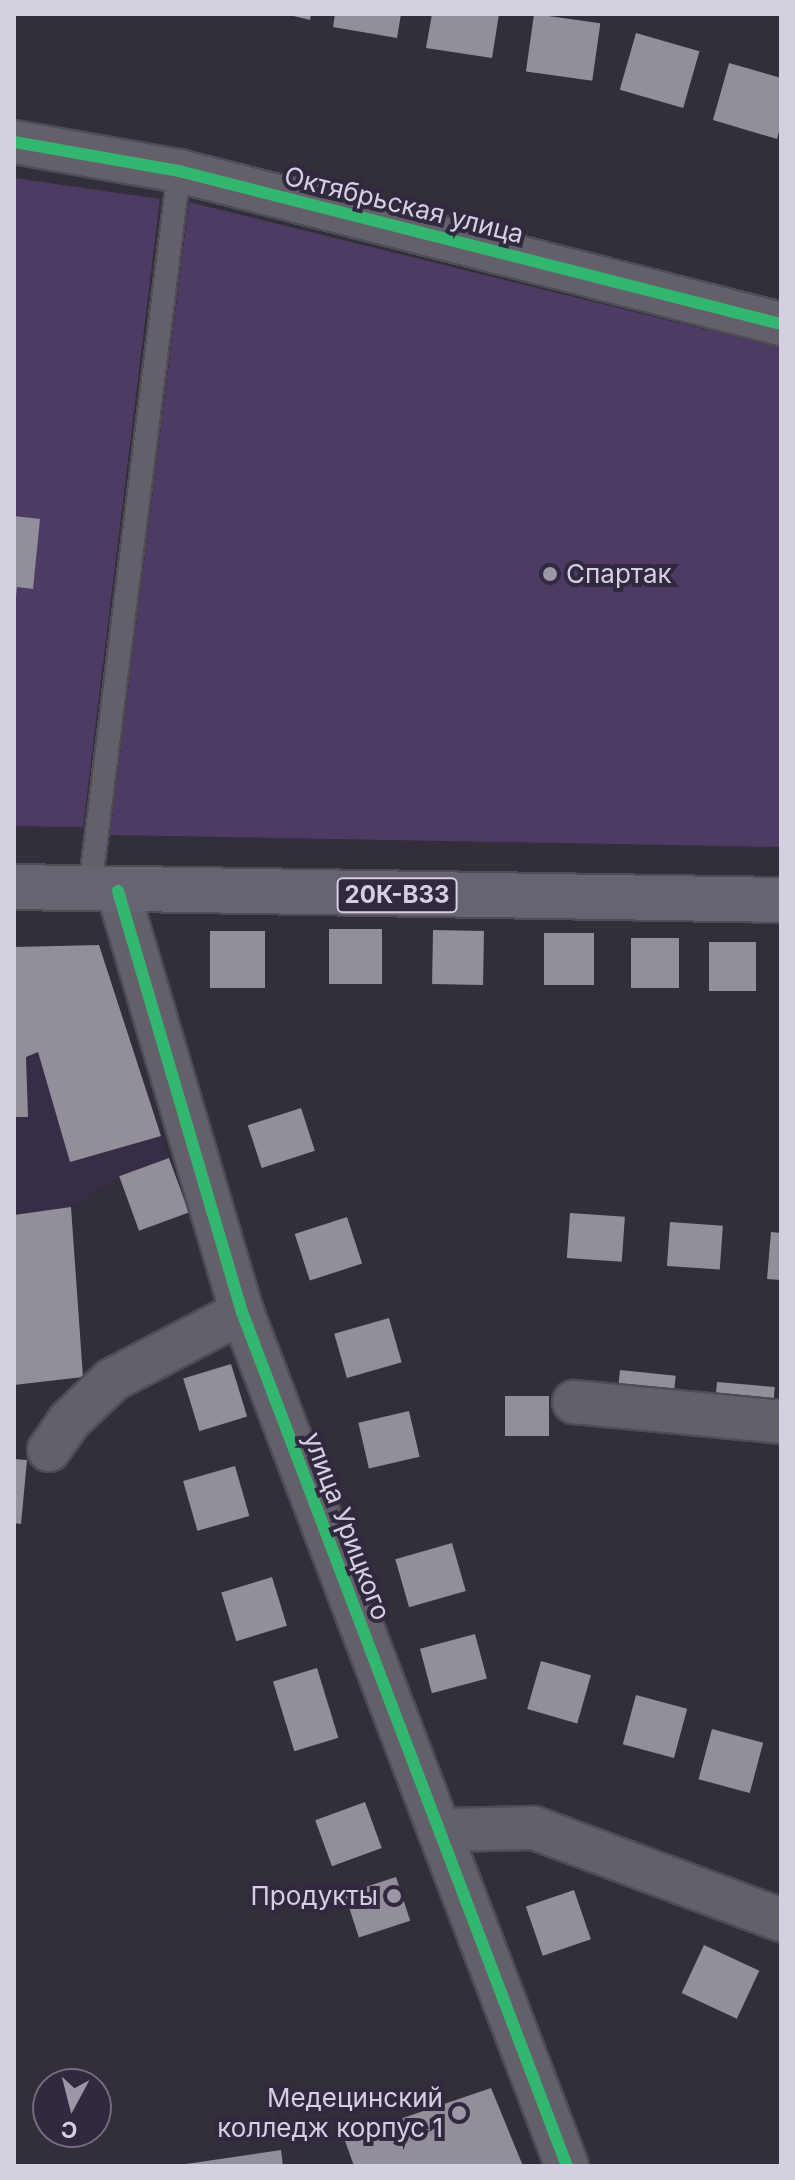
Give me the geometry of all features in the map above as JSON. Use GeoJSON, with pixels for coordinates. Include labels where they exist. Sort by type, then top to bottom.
{"type":"FeatureCollection","features":[{"type":"Feature","properties":{"kind":"main road","name":"20К-В33"},"geometry":{"type":"LineString","coordinates":[[14,887],[781,900]]}},
{"type":"Feature","properties":{"kind":"street","name":"Октябрьская улица"},"geometry":{"type":"LineString","coordinates":[[14,142],[179,171],[781,324]]}},
{"type":"Feature","properties":{"kind":"street","name":"улица Урицкого"},"geometry":{"type":"LineString","coordinates":[[104,890],[242,1312],[567,2166]]}},
{"type":"Feature","properties":{"kind":"street"},"geometry":{"type":"LineString","coordinates":[[49,1450],[69,1421],[112,1380],[242,1312]]}},
{"type":"Feature","properties":{"kind":"street"},"geometry":{"type":"LineString","coordinates":[[574,1402],[781,1422]]}},
{"type":"Feature","properties":{"kind":"street"},"geometry":{"type":"LineString","coordinates":[[441,1830],[534,1828],[781,1920]]}},
{"type":"Feature","properties":{"kind":"lane"},"geometry":{"type":"LineString","coordinates":[[104,890],[179,171]]}},
{"type":"Feature","properties":{"kind":"shaded area"},"geometry":{"type":"Polygon","coordinates":[[[14,178],[160,199],[83,827],[14,826],[14,178]]]}},
{"type":"Feature","properties":{"kind":"shaded area"},"geometry":{"type":"Polygon","coordinates":[[[189,202],[781,348],[781,847],[110,835],[189,202]]]}},
{"type":"Feature","properties":{"kind":"shaded area"},"geometry":{"type":"Polygon","coordinates":[[[99,945],[169,1158],[120,1177],[71,1207],[83,1377],[14,1385],[14,947],[99,945]]]}},
{"type":"Feature","properties":{"kind":"building"},"geometry":{"type":"Polygon","coordinates":[[[285,14],[311,14],[310,20],[285,14]]]}},
{"type":"Feature","properties":{"kind":"building"},"geometry":{"type":"Polygon","coordinates":[[[335,14],[401,14],[397,38],[333,27],[335,14]]]}},
{"type":"Feature","properties":{"kind":"building"},"geometry":{"type":"Polygon","coordinates":[[[432,14],[499,14],[492,58],[426,48],[432,14]]]}},
{"type":"Feature","properties":{"kind":"building"},"geometry":{"type":"Polygon","coordinates":[[[534,14],[600,23],[592,81],[526,71],[534,14]]]}},
{"type":"Feature","properties":{"kind":"building"},"geometry":{"type":"Polygon","coordinates":[[[636,33],[699,51],[683,108],[620,90],[636,33]]]}},
{"type":"Feature","properties":{"kind":"building"},"geometry":{"type":"Polygon","coordinates":[[[729,63],[781,78],[781,124],[777,139],[713,120],[729,63]]]}},
{"type":"Feature","properties":{"kind":"building"},"geometry":{"type":"Polygon","coordinates":[[[14,516],[40,519],[33,589],[17,587],[16,596],[14,516]]]}},
{"type":"Feature","properties":{"kind":"building"},"geometry":{"type":"Polygon","coordinates":[[[329,929],[382,929],[382,984],[329,984],[329,929]]]}},
{"type":"Feature","properties":{"kind":"building"},"geometry":{"type":"Polygon","coordinates":[[[433,930],[484,931],[483,985],[432,984],[433,930]]]}},
{"type":"Feature","properties":{"kind":"building"},"geometry":{"type":"Polygon","coordinates":[[[210,931],[265,931],[265,988],[210,988],[210,931]]]}},
{"type":"Feature","properties":{"kind":"building"},"geometry":{"type":"Polygon","coordinates":[[[544,933],[594,933],[594,985],[544,985],[544,933]]]}},
{"type":"Feature","properties":{"kind":"building"},"geometry":{"type":"Polygon","coordinates":[[[631,938],[679,938],[679,988],[631,988],[631,938]]]}},
{"type":"Feature","properties":{"kind":"building"},"geometry":{"type":"Polygon","coordinates":[[[709,942],[756,942],[756,991],[709,991],[709,942]]]}},
{"type":"Feature","properties":{"kind":"building"},"geometry":{"type":"Polygon","coordinates":[[[99,945],[161,1136],[70,1162],[38,1052],[26,1057],[28,1117],[14,1117],[14,947],[99,945]]]}},
{"type":"Feature","properties":{"kind":"building"},"geometry":{"type":"Polygon","coordinates":[[[301,1108],[315,1151],[262,1168],[248,1125],[301,1108]]]}},
{"type":"Feature","properties":{"kind":"building"},"geometry":{"type":"Polygon","coordinates":[[[169,1158],[189,1213],[139,1231],[119,1176],[169,1158]]]}},
{"type":"Feature","properties":{"kind":"building"},"geometry":{"type":"Polygon","coordinates":[[[71,1207],[83,1377],[14,1385],[14,1215],[71,1207]]]}},
{"type":"Feature","properties":{"kind":"building"},"geometry":{"type":"Polygon","coordinates":[[[570,1213],[625,1217],[622,1262],[567,1258],[570,1213]]]}},
{"type":"Feature","properties":{"kind":"building"},"geometry":{"type":"Polygon","coordinates":[[[347,1217],[362,1264],[310,1281],[295,1234],[347,1217]]]}},
{"type":"Feature","properties":{"kind":"building"},"geometry":{"type":"Polygon","coordinates":[[[670,1222],[723,1226],[720,1270],[667,1266],[670,1222]]]}},
{"type":"Feature","properties":{"kind":"building"},"geometry":{"type":"Polygon","coordinates":[[[771,1232],[781,1233],[781,1280],[767,1279],[771,1232]]]}},
{"type":"Feature","properties":{"kind":"building"},"geometry":{"type":"Polygon","coordinates":[[[389,1318],[402,1362],[347,1378],[334,1334],[389,1318]]]}},
{"type":"Feature","properties":{"kind":"building"},"geometry":{"type":"Polygon","coordinates":[[[231,1364],[247,1417],[199,1431],[183,1379],[231,1364]]]}},
{"type":"Feature","properties":{"kind":"building"},"geometry":{"type":"Polygon","coordinates":[[[620,1370],[676,1376],[671,1424],[615,1418],[620,1370]]]}},
{"type":"Feature","properties":{"kind":"building"},"geometry":{"type":"Polygon","coordinates":[[[717,1382],[775,1387],[771,1436],[713,1431],[717,1382]]]}},
{"type":"Feature","properties":{"kind":"building"},"geometry":{"type":"Polygon","coordinates":[[[505,1396],[549,1396],[549,1436],[505,1436],[505,1396]]]}},
{"type":"Feature","properties":{"kind":"building"},"geometry":{"type":"Polygon","coordinates":[[[409,1411],[420,1457],[369,1468],[358,1423],[409,1411]]]}},
{"type":"Feature","properties":{"kind":"building"},"geometry":{"type":"Polygon","coordinates":[[[14,1459],[27,1460],[21,1524],[14,1523],[14,1459]]]}},
{"type":"Feature","properties":{"kind":"building"},"geometry":{"type":"Polygon","coordinates":[[[235,1466],[249,1516],[197,1531],[183,1481],[235,1466]]]}},
{"type":"Feature","properties":{"kind":"building"},"geometry":{"type":"Polygon","coordinates":[[[452,1543],[466,1591],[409,1607],[395,1559],[452,1543]]]}},
{"type":"Feature","properties":{"kind":"building"},"geometry":{"type":"Polygon","coordinates":[[[272,1577],[287,1626],[236,1641],[221,1592],[272,1577]]]}},
{"type":"Feature","properties":{"kind":"building"},"geometry":{"type":"Polygon","coordinates":[[[475,1634],[487,1678],[432,1693],[420,1649],[475,1634]]]}},
{"type":"Feature","properties":{"kind":"building"},"geometry":{"type":"Polygon","coordinates":[[[541,1661],[591,1675],[577,1723],[527,1709],[541,1661]]]}},
{"type":"Feature","properties":{"kind":"building"},"geometry":{"type":"Polygon","coordinates":[[[317,1668],[338,1738],[294,1751],[273,1681],[317,1668]]]}},
{"type":"Feature","properties":{"kind":"building"},"geometry":{"type":"Polygon","coordinates":[[[636,1695],[687,1709],[674,1758],[623,1744],[636,1695]]]}},
{"type":"Feature","properties":{"kind":"building"},"geometry":{"type":"Polygon","coordinates":[[[712,1729],[763,1743],[750,1793],[699,1779],[712,1729]]]}},
{"type":"Feature","properties":{"kind":"building"},"geometry":{"type":"Polygon","coordinates":[[[365,1802],[382,1848],[332,1866],[315,1820],[365,1802]]]}},
{"type":"Feature","properties":{"kind":"building"},"geometry":{"type":"Polygon","coordinates":[[[396,1877],[410,1921],[359,1937],[345,1894],[396,1877]]]}},
{"type":"Feature","properties":{"kind":"building"},"geometry":{"type":"Polygon","coordinates":[[[574,1890],[591,1939],[543,1956],[526,1907],[574,1890]]]}},
{"type":"Feature","properties":{"kind":"building"},"geometry":{"type":"Polygon","coordinates":[[[704,1945],[759,1971],[737,2019],[682,1993],[704,1945]]]}},
{"type":"Feature","properties":{"kind":"building","name":"Медецинский колледж корпус 1"},"geometry":{"type":"Polygon","coordinates":[[[491,2088],[523,2166],[354,2166],[344,2138],[491,2088]]]}},
{"type":"Feature","properties":{"kind":"building"},"geometry":{"type":"Polygon","coordinates":[[[281,2150],[283,2166],[186,2166],[186,2164],[281,2150]]]}},
{"type":"Feature","properties":{"kind":"cycle path"},"geometry":{"type":"LineString","coordinates":[[14,142],[179,171],[781,324]]}},
{"type":"Feature","properties":{"kind":"cycle path"},"geometry":{"type":"LineString","coordinates":[[118,891],[242,1312],[567,2166]]}},
{"type":"Feature","properties":{"kind":"place","name":"Спартак"},"geometry":{"type":"Point","coordinates":[550,574]}},
{"type":"Feature","properties":{"kind":"place","name":"Продукты"},"geometry":{"type":"Point","coordinates":[394,1896]}},
{"type":"Feature","properties":{"kind":"place","name":"Медецинский колледж корпус 1"},"geometry":{"type":"Point","coordinates":[459,2113]}}]}
